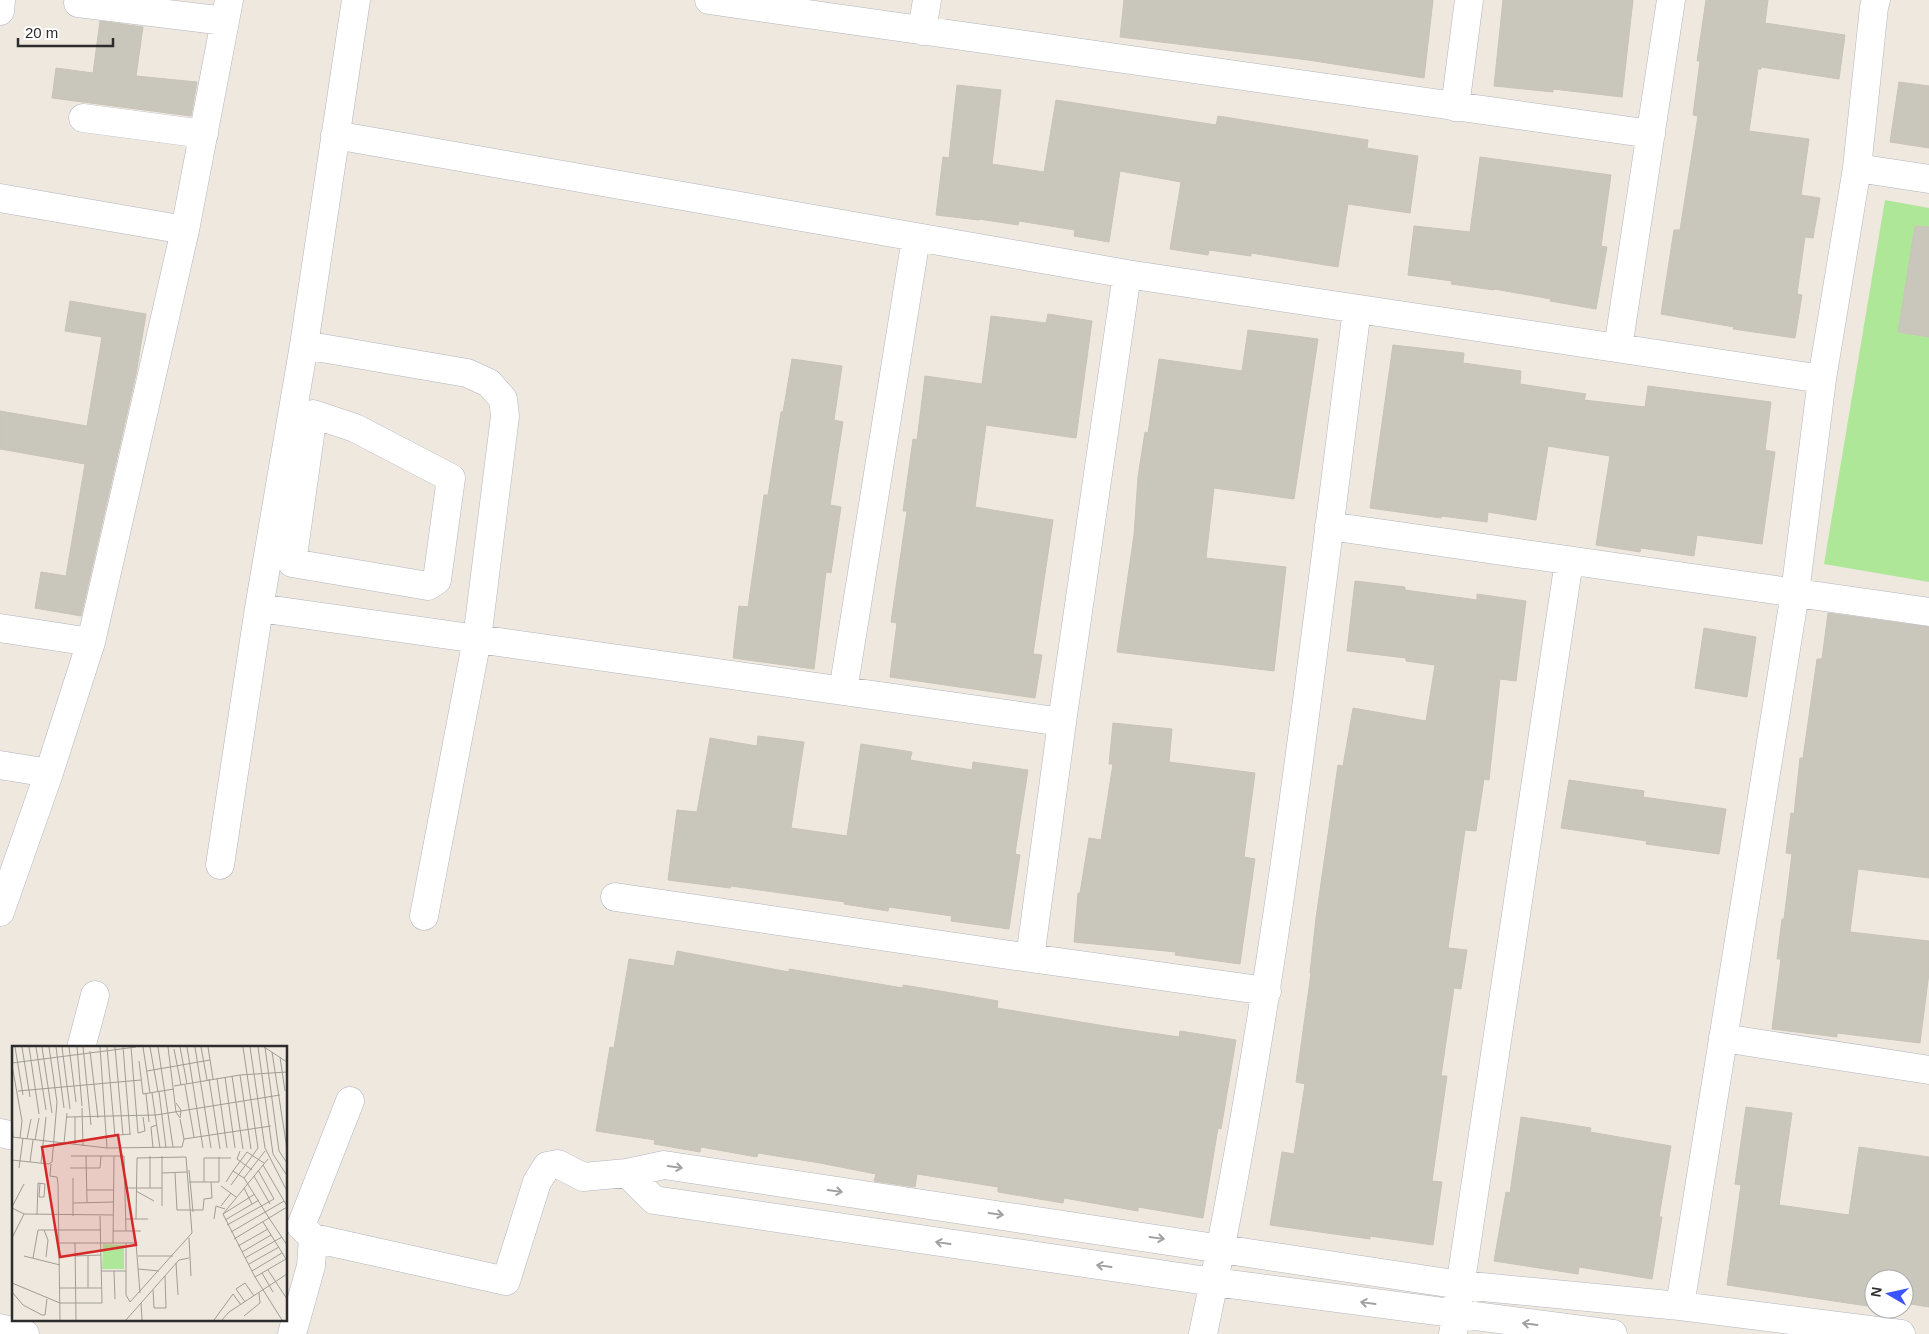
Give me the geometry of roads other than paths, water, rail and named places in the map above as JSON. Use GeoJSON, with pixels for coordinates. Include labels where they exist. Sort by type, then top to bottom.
{"type":"FeatureCollection","features":[{"type":"Feature","properties":{"kind":"street"},"geometry":{"type":"LineString","coordinates":[[0,11],[1,0]]}},
{"type":"Feature","properties":{"kind":"street"},"geometry":{"type":"LineString","coordinates":[[220,865],[259,608],[286,519],[300,430],[304,345],[356,0]]}},
{"type":"Feature","properties":{"kind":"street"},"geometry":{"type":"LineString","coordinates":[[709,0],[1651,134]]}},
{"type":"Feature","properties":{"kind":"street"},"geometry":{"type":"LineString","coordinates":[[922,31],[927,0]]}},
{"type":"Feature","properties":{"kind":"street"},"geometry":{"type":"LineString","coordinates":[[1455,107],[1469,0]]}},
{"type":"Feature","properties":{"kind":"street"},"geometry":{"type":"LineString","coordinates":[[1618,348],[1671,0]]}},
{"type":"Feature","properties":{"kind":"street"},"geometry":{"type":"LineString","coordinates":[[1680,1306],[1795,593],[1822,379],[1857,168],[1876,0]]}},
{"type":"Feature","properties":{"kind":"street"},"geometry":{"type":"LineString","coordinates":[[0,912],[49,773],[91,642],[185,230],[227,11],[78,3]]}},
{"type":"Feature","properties":{"kind":"street"},"geometry":{"type":"LineString","coordinates":[[82,118],[204,134]]}},
{"type":"Feature","properties":{"kind":"street"},"geometry":{"type":"LineString","coordinates":[[335,135],[1127,274],[1822,379]]}},
{"type":"Feature","properties":{"kind":"street"},"geometry":{"type":"LineString","coordinates":[[1857,168],[1929,179]]}},
{"type":"Feature","properties":{"kind":"street"},"geometry":{"type":"LineString","coordinates":[[0,198],[185,230]]}},
{"type":"Feature","properties":{"kind":"street"},"geometry":{"type":"LineString","coordinates":[[843,691],[916,238]]}},
{"type":"Feature","properties":{"kind":"street"},"geometry":{"type":"LineString","coordinates":[[1030,958],[1127,274]]}},
{"type":"Feature","properties":{"kind":"street"},"geometry":{"type":"LineString","coordinates":[[1203,1334],[1221,1248],[1267,991],[1357,309]]}},
{"type":"Feature","properties":{"kind":"street"},"geometry":{"type":"LineString","coordinates":[[304,345],[467,372],[489,383],[503,399],[505,416],[477,639],[424,916]]}},
{"type":"Feature","properties":{"kind":"street"},"geometry":{"type":"LineString","coordinates":[[286,519],[292,563],[428,586],[437,580],[451,478],[355,428],[313,414],[300,430]]}},
{"type":"Feature","properties":{"kind":"street"},"geometry":{"type":"LineString","coordinates":[[1329,526],[1929,612]]}},
{"type":"Feature","properties":{"kind":"street"},"geometry":{"type":"LineString","coordinates":[[1454,1324],[1462,1285],[1569,561]]}},
{"type":"Feature","properties":{"kind":"street"},"geometry":{"type":"LineString","coordinates":[[259,608],[1062,722]]}},
{"type":"Feature","properties":{"kind":"street"},"geometry":{"type":"LineString","coordinates":[[0,628],[91,642]]}},
{"type":"Feature","properties":{"kind":"street"},"geometry":{"type":"LineString","coordinates":[[0,765],[49,773]]}},
{"type":"Feature","properties":{"kind":"street"},"geometry":{"type":"LineString","coordinates":[[615,897],[1267,991]]}},
{"type":"Feature","properties":{"kind":"street"},"geometry":{"type":"LineString","coordinates":[[82,1046],[95,996]]}},
{"type":"Feature","properties":{"kind":"street"},"geometry":{"type":"LineString","coordinates":[[1723,1038],[1929,1070]]}},
{"type":"Feature","properties":{"kind":"street"},"geometry":{"type":"LineString","coordinates":[[292,1334],[311,1266],[300,1227],[350,1102]]}},
{"type":"Feature","properties":{"kind":"street"},"geometry":{"type":"LineString","coordinates":[[300,1227],[506,1281],[537,1182],[547,1166],[558,1164],[583,1177],[627,1173],[664,1166],[1462,1285],[1680,1306],[1901,1334]]}},
{"type":"Feature","properties":{"kind":"street"},"geometry":{"type":"LineString","coordinates":[[627,1173],[654,1200],[1214,1282],[1454,1324],[1613,1334]]}},
{"type":"Feature","properties":{"kind":"street"},"geometry":{"type":"LineString","coordinates":[[0,1328],[25,1334]]}}]}
